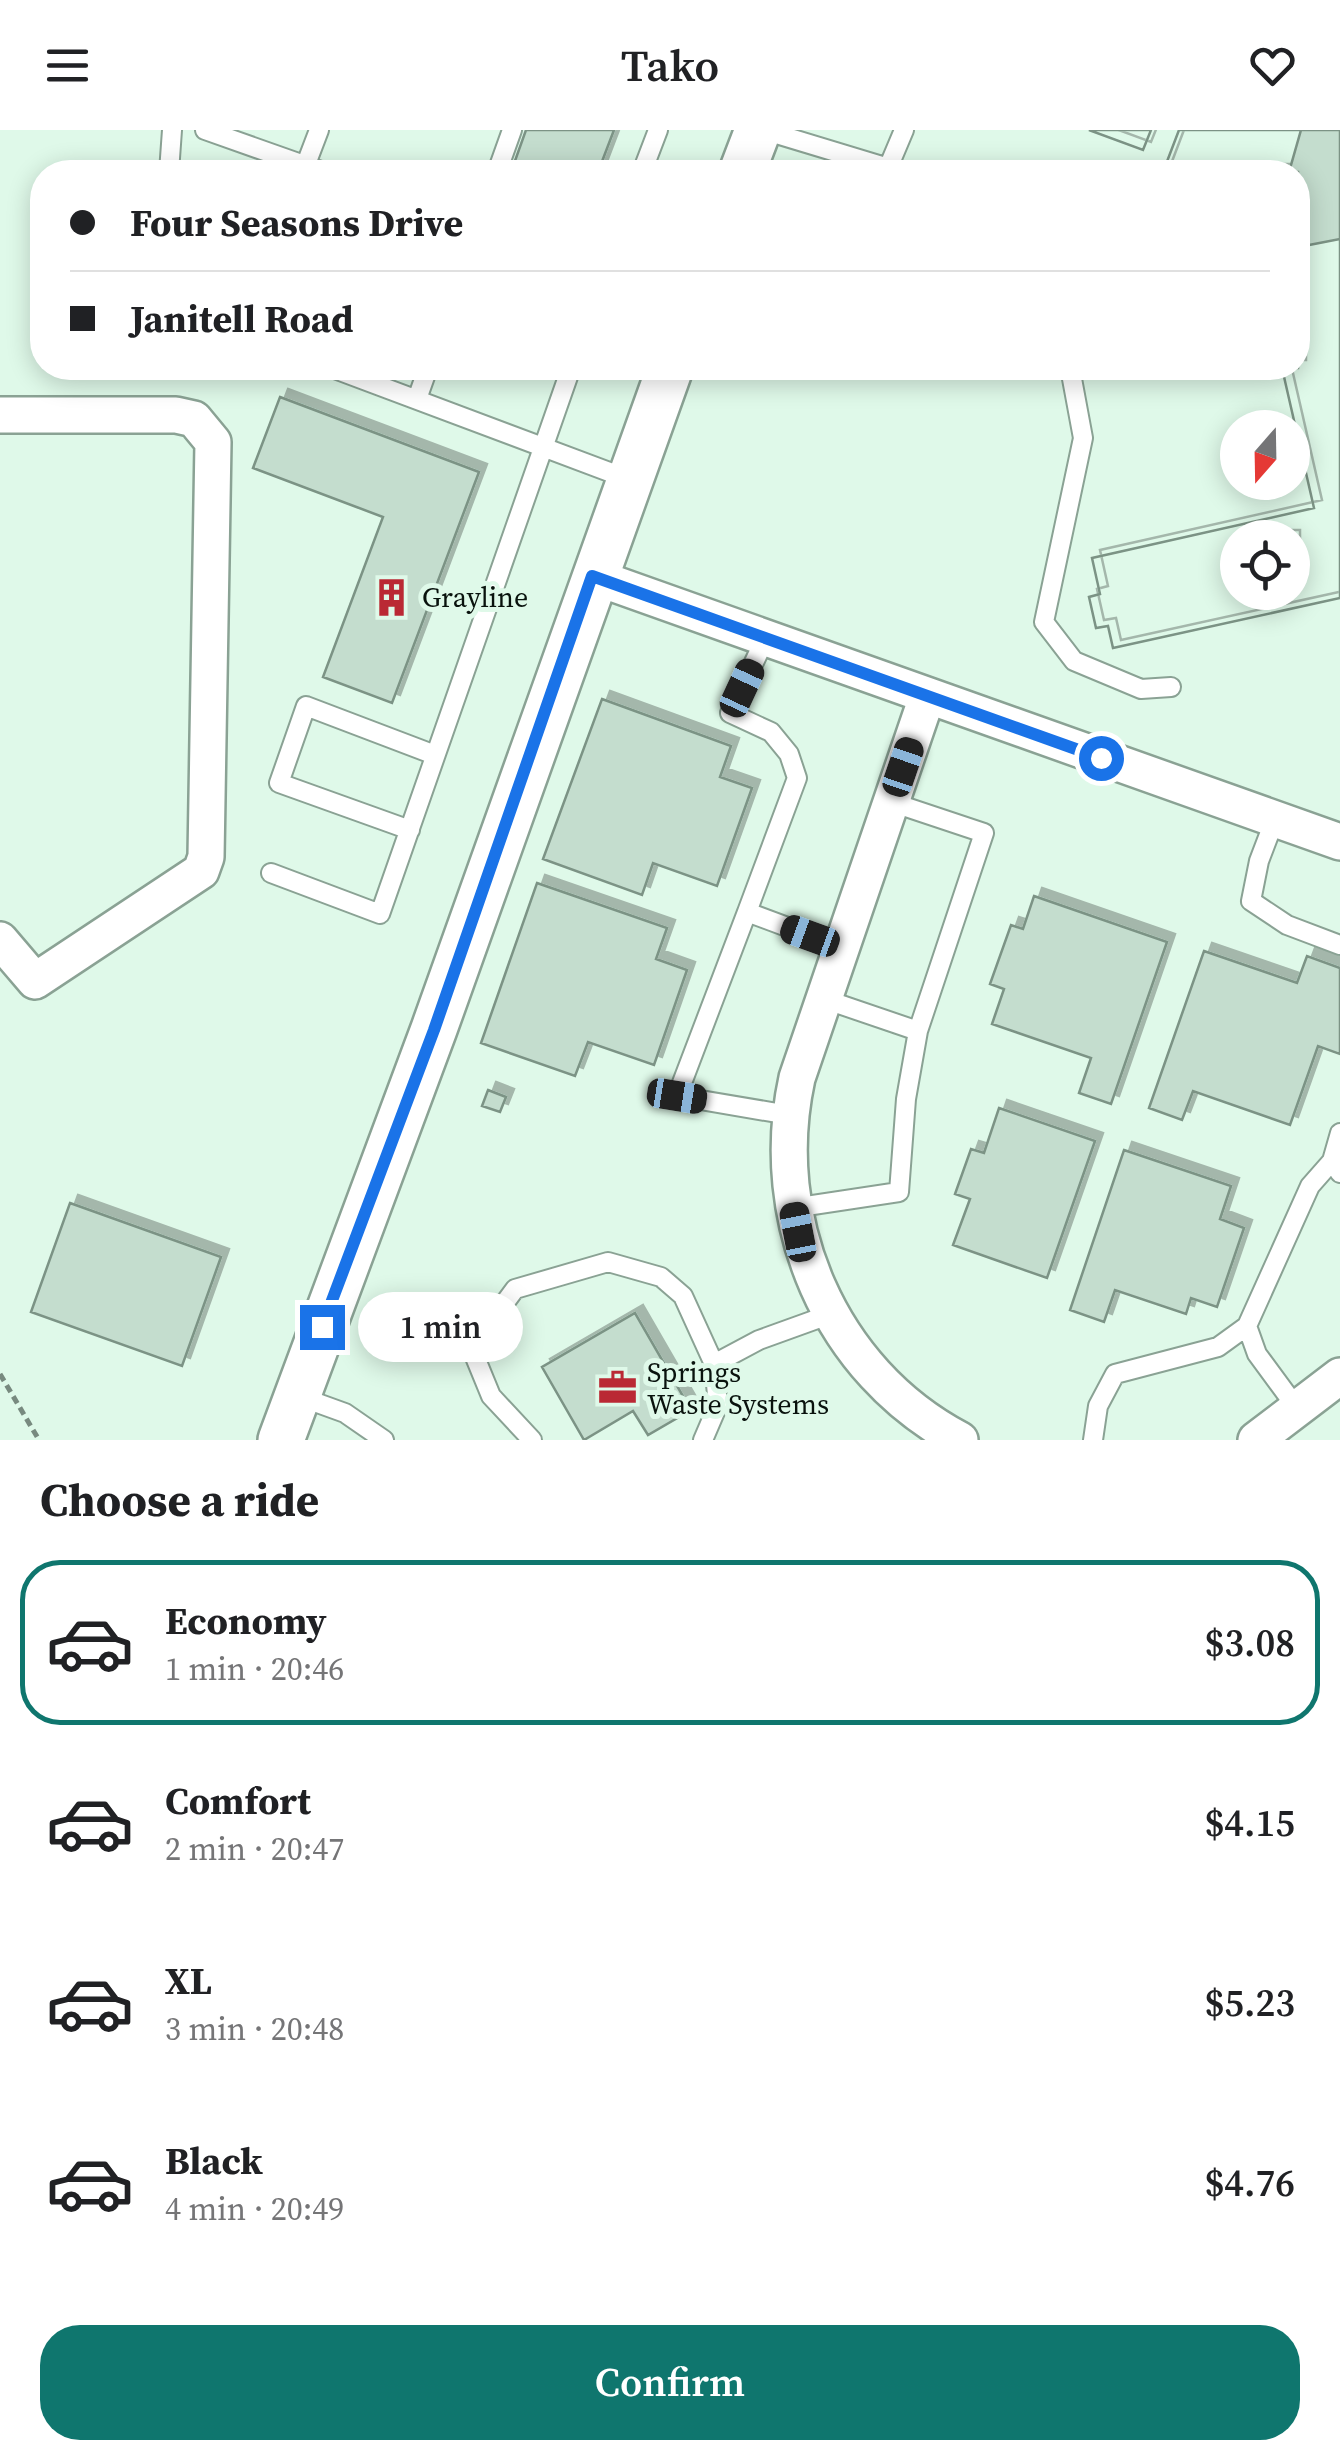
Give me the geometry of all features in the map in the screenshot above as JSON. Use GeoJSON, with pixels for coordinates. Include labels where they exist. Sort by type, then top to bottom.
{"type":"FeatureCollection","features":[{"type":"Feature","properties":{"kind":"street"},"geometry":{"type":"LineString","coordinates":[[747,160],[761,130]]}},
{"type":"Feature","properties":{"kind":"street"},"geometry":{"type":"LineString","coordinates":[[281,1440],[434,1030],[592,576],[666,380]]}},
{"type":"Feature","properties":{"kind":"street"},"geometry":{"type":"LineString","coordinates":[[0,415],[176,415],[194,419],[213,442],[206,857],[201,870],[34,981],[0,940]]}},
{"type":"Feature","properties":{"kind":"street"},"geometry":{"type":"LineString","coordinates":[[592,576],[1340,842]]}},
{"type":"Feature","properties":{"kind":"street"},"geometry":{"type":"LineString","coordinates":[[926,697],[789,1114],[793,1208],[803,1256],[831,1314],[876,1376],[904,1402],[960,1440]]}},
{"type":"Feature","properties":{"kind":"street"},"geometry":{"type":"LineString","coordinates":[[1256,1440],[1340,1376]]}},
{"type":"Feature","properties":{"kind":"lane"},"geometry":{"type":"LineString","coordinates":[[170,160],[172,130]]}},
{"type":"Feature","properties":{"kind":"lane"},"geometry":{"type":"LineString","coordinates":[[205,130],[281,160]]}},
{"type":"Feature","properties":{"kind":"lane"},"geometry":{"type":"LineString","coordinates":[[307,160],[319,130]]}},
{"type":"Feature","properties":{"kind":"lane"},"geometry":{"type":"LineString","coordinates":[[501,160],[512,130]]}},
{"type":"Feature","properties":{"kind":"lane"},"geometry":{"type":"LineString","coordinates":[[647,160],[658,130]]}},
{"type":"Feature","properties":{"kind":"lane"},"geometry":{"type":"LineString","coordinates":[[761,130],[862,160]]}},
{"type":"Feature","properties":{"kind":"lane"},"geometry":{"type":"LineString","coordinates":[[897,160],[904,130]]}},
{"type":"Feature","properties":{"kind":"lane"},"geometry":{"type":"LineString","coordinates":[[364,380],[628,480]]}},
{"type":"Feature","properties":{"kind":"lane"},"geometry":{"type":"LineString","coordinates":[[417,400],[424,380]]}},
{"type":"Feature","properties":{"kind":"lane"},"geometry":{"type":"LineString","coordinates":[[271,874],[380,914],[567,380]]}},
{"type":"Feature","properties":{"kind":"lane"},"geometry":{"type":"LineString","coordinates":[[1072,380],[1083,438],[1044,622],[1074,662],[1142,690],[1172,687]]}},
{"type":"Feature","properties":{"kind":"lane"},"geometry":{"type":"LineString","coordinates":[[766,639],[730,713],[771,732],[789,754],[798,778],[677,1096],[789,1114]]}},
{"type":"Feature","properties":{"kind":"lane"},"geometry":{"type":"LineString","coordinates":[[410,830],[279,782],[306,706],[435,755]]}},
{"type":"Feature","properties":{"kind":"lane"},"geometry":{"type":"LineString","coordinates":[[793,1208],[899,1192],[906,1099],[918,1031],[984,833],[891,802]]}},
{"type":"Feature","properties":{"kind":"lane"},"geometry":{"type":"LineString","coordinates":[[1275,820],[1258,861],[1251,901],[1287,925],[1340,946]]}},
{"type":"Feature","properties":{"kind":"lane"},"geometry":{"type":"LineString","coordinates":[[747,912],[841,947]]}},
{"type":"Feature","properties":{"kind":"lane"},"geometry":{"type":"LineString","coordinates":[[824,999],[918,1031]]}},
{"type":"Feature","properties":{"kind":"lane"},"geometry":{"type":"LineString","coordinates":[[1093,1440],[1098,1406],[1115,1374],[1218,1347],[1248,1326],[1310,1186],[1336,1167],[1340,1133]]}},
{"type":"Feature","properties":{"kind":"lane"},"geometry":{"type":"LineString","coordinates":[[532,1440],[491,1396],[475,1357],[480,1334],[516,1288],[608,1262],[661,1277],[683,1296],[714,1364],[718,1405],[704,1440]]}},
{"type":"Feature","properties":{"kind":"lane"},"geometry":{"type":"LineString","coordinates":[[714,1364],[759,1340],[831,1314]]}},
{"type":"Feature","properties":{"kind":"lane"},"geometry":{"type":"LineString","coordinates":[[1248,1326],[1257,1354],[1298,1411]]}},
{"type":"Feature","properties":{"kind":"lane"},"geometry":{"type":"LineString","coordinates":[[297,1396],[345,1413],[384,1440]]}},
{"type":"Feature","properties":{"kind":"path"},"geometry":{"type":"LineString","coordinates":[[0,1374],[39,1440]]}},
{"type":"Feature","properties":{"kind":"building"},"geometry":{"type":"Polygon","coordinates":[[[526,130],[614,130],[603,160],[515,160],[526,130]]]}},
{"type":"Feature","properties":{"kind":"building"},"geometry":{"type":"Polygon","coordinates":[[[1089,130],[1151,130],[1143,150],[1089,130]]]}},
{"type":"Feature","properties":{"kind":"building"},"geometry":{"type":"Polygon","coordinates":[[[1089,130],[1151,130],[1143,150],[1089,130]]]}},
{"type":"Feature","properties":{"kind":"building"},"geometry":{"type":"Polygon","coordinates":[[[1179,130],[1301,130],[1292,160],[1168,160],[1179,130]]]}},
{"type":"Feature","properties":{"kind":"building"},"geometry":{"type":"Polygon","coordinates":[[[1179,130],[1340,130],[1340,598],[1310,605],[1310,520],[1261,520],[1314,508],[1310,490],[1310,410],[1292,410],[1285,380],[1310,380],[1310,160],[1168,160],[1179,130]]]}},
{"type":"Feature","properties":{"kind":"building"},"geometry":{"type":"Polygon","coordinates":[[[1340,239],[1340,598],[1310,605],[1310,520],[1261,520],[1314,508],[1310,490],[1310,410],[1292,410],[1285,380],[1310,380],[1310,245],[1340,239]]]}},
{"type":"Feature","properties":{"kind":"building","name":"Grayline"},"geometry":{"type":"Polygon","coordinates":[[[280,397],[479,472],[392,703],[323,677],[383,517],[253,468],[280,397]]]}},
{"type":"Feature","properties":{"kind":"building"},"geometry":{"type":"Polygon","coordinates":[[[1220,529],[1220,610],[1286,610],[1113,648],[1108,626],[1096,628],[1089,597],[1100,594],[1092,558],[1220,529]]]}},
{"type":"Feature","properties":{"kind":"building"},"geometry":{"type":"Polygon","coordinates":[[[1220,529],[1220,610],[1286,610],[1113,648],[1108,626],[1096,628],[1089,597],[1100,594],[1092,558],[1220,529]]]}},
{"type":"Feature","properties":{"kind":"building"},"geometry":{"type":"Polygon","coordinates":[[[602,699],[731,746],[720,777],[752,788],[717,886],[653,863],[642,895],[543,859],[602,699]]]}},
{"type":"Feature","properties":{"kind":"building"},"geometry":{"type":"Polygon","coordinates":[[[537,883],[667,928],[656,959],[687,970],[654,1065],[588,1042],[575,1076],[481,1043],[537,883]]]}},
{"type":"Feature","properties":{"kind":"building"},"geometry":{"type":"Polygon","coordinates":[[[1034,896],[1167,942],[1111,1104],[1079,1093],[1091,1058],[992,1024],[1004,989],[990,984],[1011,925],[1023,929],[1034,896]]]}},
{"type":"Feature","properties":{"kind":"building"},"geometry":{"type":"Polygon","coordinates":[[[1204,951],[1297,983],[1307,956],[1340,968],[1340,1054],[1318,1046],[1290,1125],[1193,1091],[1182,1120],[1149,1108],[1204,951]]]}},
{"type":"Feature","properties":{"kind":"building"},"geometry":{"type":"Polygon","coordinates":[[[488,1090],[506,1097],[500,1112],[482,1106],[488,1090]]]}},
{"type":"Feature","properties":{"kind":"building"},"geometry":{"type":"Polygon","coordinates":[[[999,1108],[1095,1141],[1047,1278],[953,1245],[970,1199],[955,1194],[971,1149],[984,1153],[999,1108]]]}},
{"type":"Feature","properties":{"kind":"building"},"geometry":{"type":"Polygon","coordinates":[[[1124,1150],[1231,1186],[1220,1219],[1244,1228],[1217,1307],[1191,1298],[1186,1314],[1115,1290],[1104,1322],[1070,1310],[1124,1150]]]}},
{"type":"Feature","properties":{"kind":"building"},"geometry":{"type":"Polygon","coordinates":[[[70,1203],[221,1257],[182,1366],[31,1312],[70,1203]]]}},
{"type":"Feature","properties":{"kind":"building","name":"Springs Waste Systems"},"geometry":{"type":"Polygon","coordinates":[[[635,1313],[691,1410],[648,1435],[633,1411],[584,1440],[542,1367],[635,1313]]]}},
{"type":"Feature","properties":{"kind":"place","name":"Grayline"},"geometry":{"type":"Point","coordinates":[392,597]}},
{"type":"Feature","properties":{"kind":"place","name":"Springs Waste Systems"},"geometry":{"type":"Point","coordinates":[617,1388]}},
{"type":"Feature","properties":{"kind":"route"},"geometry":{"type":"LineString","coordinates":[[322,1327],[434,1030],[592,576],[1101,758]]}}]}
